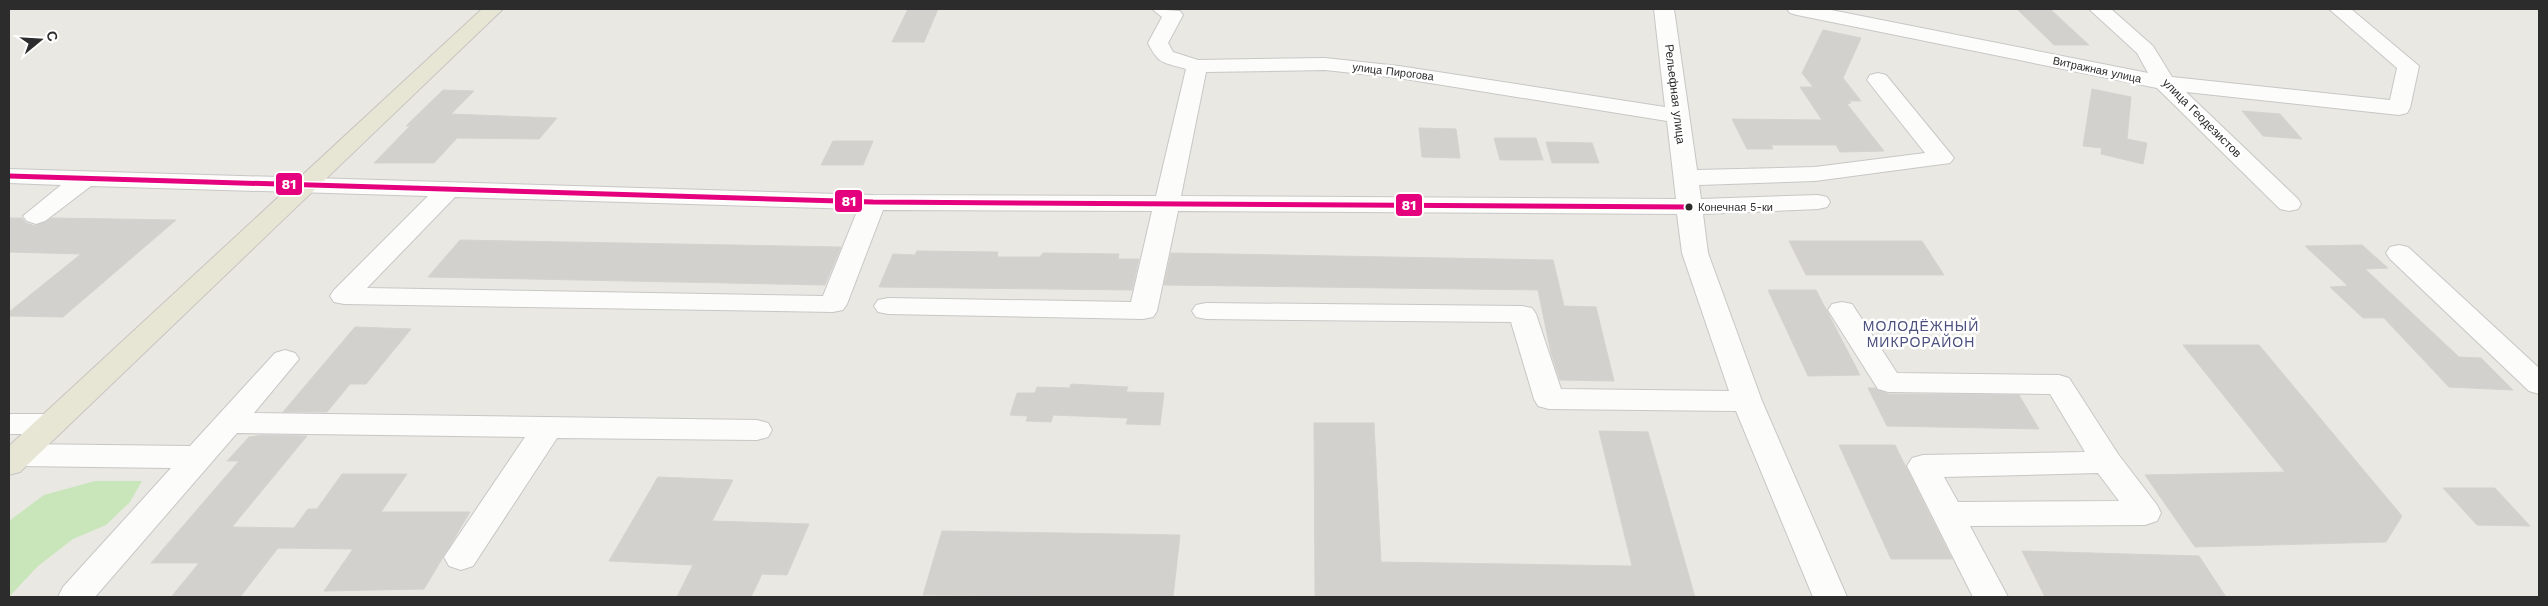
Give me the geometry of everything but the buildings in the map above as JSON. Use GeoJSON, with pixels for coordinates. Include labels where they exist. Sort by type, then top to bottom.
{"type":"FeatureCollection","features":[{"type":"Feature","properties":{"kind":"main road"},"geometry":{"type":"LineString","coordinates":[[13,459],[493,9]]}},
{"type":"Feature","properties":{"kind":"street","name":"улица Пирогова"},"geometry":{"type":"LineString","coordinates":[[1162,9],[1173,15],[1158,43],[1165,56],[1197,66],[1325,64],[1398,72],[1678,116]]}},
{"type":"Feature","properties":{"kind":"street","name":"Рельефная улица"},"geometry":{"type":"LineString","coordinates":[[1664,9],[1695,253],[1747,402],[1830,597]]}},
{"type":"Feature","properties":{"kind":"street","name":"Витражная улица"},"geometry":{"type":"LineString","coordinates":[[1797,9],[1844,14],[2164,83],[2400,108],[2408,66],[2339,9]]}},
{"type":"Feature","properties":{"kind":"street","name":"улица Геодезистов"},"geometry":{"type":"LineString","coordinates":[[2099,9],[2146,50],[2164,83],[2289,204]]}},
{"type":"Feature","properties":{"kind":"street"},"geometry":{"type":"LineString","coordinates":[[888,306],[1143,311],[1197,66]]}},
{"type":"Feature","properties":{"kind":"street"},"geometry":{"type":"LineString","coordinates":[[1686,178],[1816,174],[1942,158],[1878,80]]}},
{"type":"Feature","properties":{"kind":"street"},"geometry":{"type":"LineString","coordinates":[[9,176],[304,187],[873,202],[1688,207],[1818,202]]}},
{"type":"Feature","properties":{"kind":"street"},"geometry":{"type":"LineString","coordinates":[[36,216],[84,179]]}},
{"type":"Feature","properties":{"kind":"street"},"geometry":{"type":"LineString","coordinates":[[447,190],[344,296],[833,304],[873,202]]}},
{"type":"Feature","properties":{"kind":"street"},"geometry":{"type":"LineString","coordinates":[[2399,253],[2539,384]]}},
{"type":"Feature","properties":{"kind":"street"},"geometry":{"type":"LineString","coordinates":[[1842,310],[1888,382],[2059,385],[2107,462],[2145,513],[1947,514]]}},
{"type":"Feature","properties":{"kind":"street"},"geometry":{"type":"LineString","coordinates":[[1206,311],[1522,314],[1549,398],[1747,402]]}},
{"type":"Feature","properties":{"kind":"street"},"geometry":{"type":"LineString","coordinates":[[75,597],[285,359]]}},
{"type":"Feature","properties":{"kind":"street"},"geometry":{"type":"LineString","coordinates":[[230,423],[547,429],[757,430]]}},
{"type":"Feature","properties":{"kind":"street"},"geometry":{"type":"LineString","coordinates":[[9,424],[52,424]]}},
{"type":"Feature","properties":{"kind":"street"},"geometry":{"type":"LineString","coordinates":[[461,557],[547,429]]}},
{"type":"Feature","properties":{"kind":"street"},"geometry":{"type":"LineString","coordinates":[[13,459],[197,457]]}},
{"type":"Feature","properties":{"kind":"street"},"geometry":{"type":"LineString","coordinates":[[1990,597],[1923,466],[2107,462]]}},
{"type":"Feature","properties":{"kind":"green space"},"geometry":{"type":"Polygon","coordinates":[[[95,481],[142,481],[130,502],[106,525],[73,539],[38,566],[9,597],[9,521],[44,495],[95,481]]]}},
{"type":"Feature","properties":{"kind":"transit line","name":"81"},"geometry":{"type":"LineString","coordinates":[[9,176],[873,202],[1689,207]]}},
{"type":"Feature","properties":{"kind":"place","name":"Конечная 5-ки"},"geometry":{"type":"Point","coordinates":[1689,207]}},
{"type":"Feature","properties":{"kind":"district","name":"МОЛОДЁЖНЫЙ МИКРОРАЙОН"},"geometry":{"type":"Point","coordinates":[1921,334]}}]}
